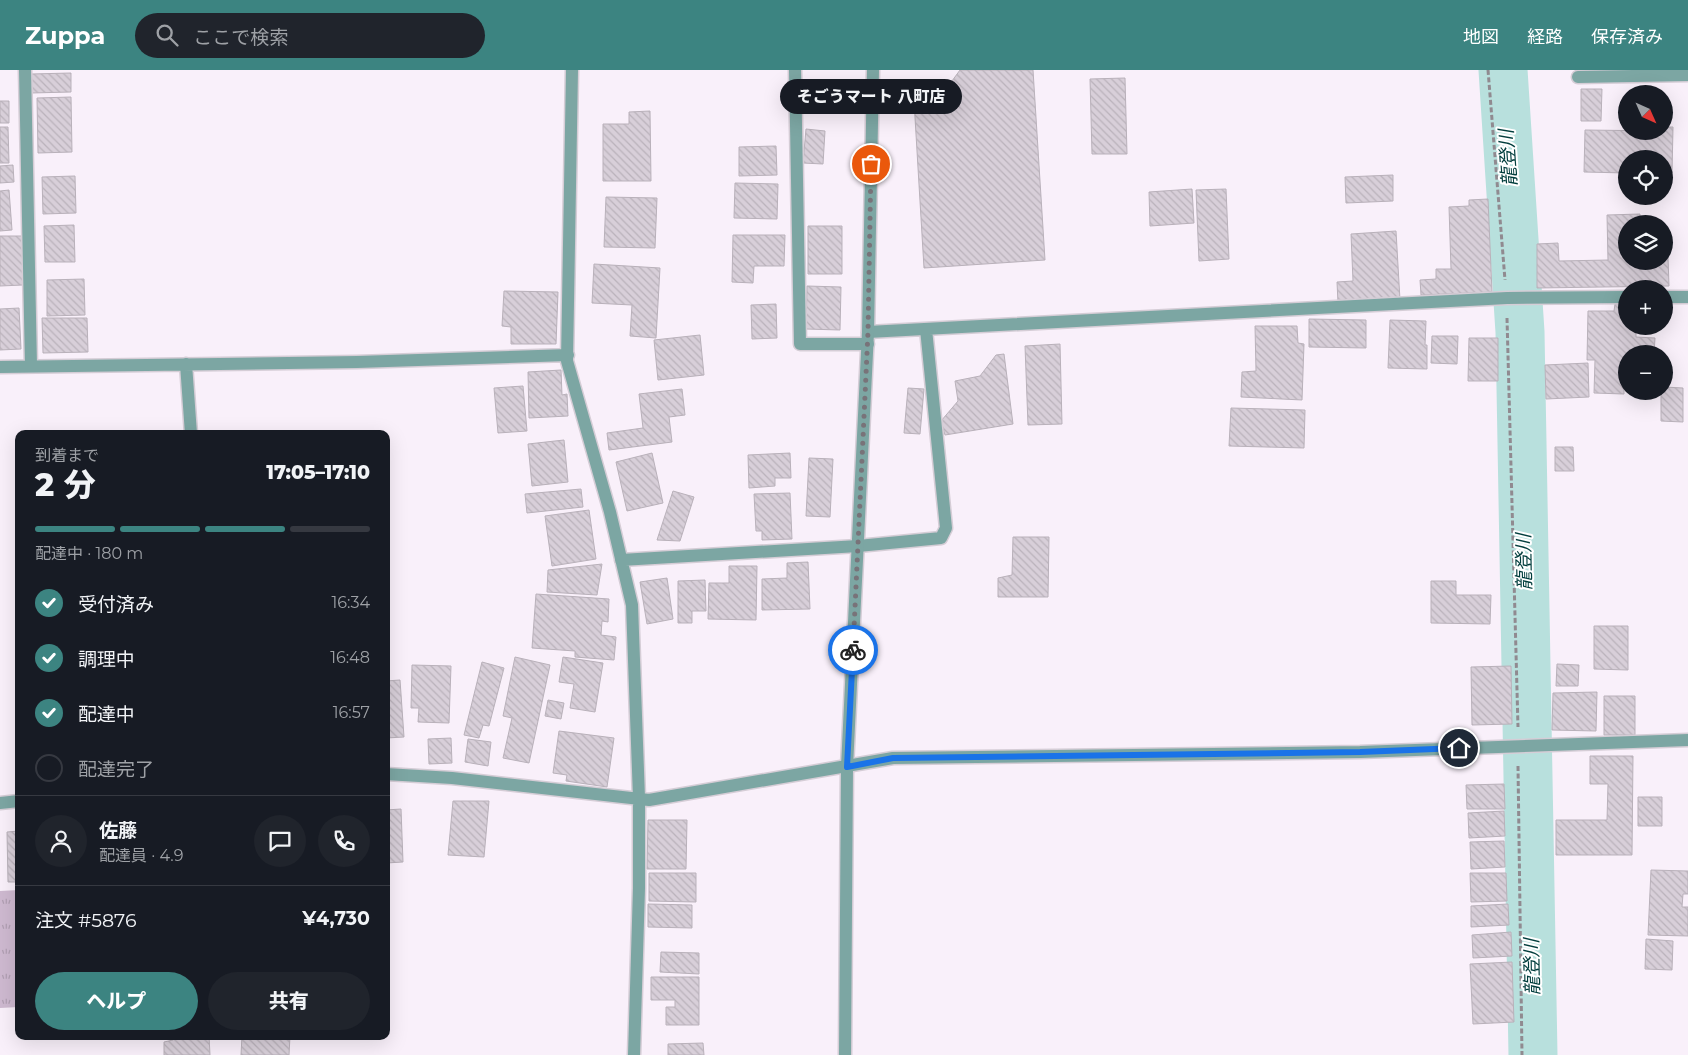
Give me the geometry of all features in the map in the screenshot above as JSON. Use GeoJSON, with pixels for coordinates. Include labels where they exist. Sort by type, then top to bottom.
{"type":"FeatureCollection","features":[{"type":"Feature","properties":{"kind":"street"},"geometry":{"type":"LineString","coordinates":[[25,70],[31,366]]}},
{"type":"Feature","properties":{"kind":"street"},"geometry":{"type":"LineString","coordinates":[[572,70],[567,361],[610,512],[632,605],[639,798],[639,888],[634,1055]]}},
{"type":"Feature","properties":{"kind":"street"},"geometry":{"type":"LineString","coordinates":[[795,70],[800,344],[868,338],[926,329],[1506,298],[1618,298]]}},
{"type":"Feature","properties":{"kind":"street"},"geometry":{"type":"LineString","coordinates":[[845,1055],[847,767],[868,338],[873,70]]}},
{"type":"Feature","properties":{"kind":"street"},"geometry":{"type":"LineString","coordinates":[[1578,77],[1688,75]]}},
{"type":"Feature","properties":{"kind":"street"},"geometry":{"type":"LineString","coordinates":[[1673,297],[1688,297]]}},
{"type":"Feature","properties":{"kind":"street"},"geometry":{"type":"LineString","coordinates":[[622,560],[858,546],[941,538],[946,528],[926,329]]}},
{"type":"Feature","properties":{"kind":"street"},"geometry":{"type":"LineString","coordinates":[[0,366],[356,362],[568,355]]}},
{"type":"Feature","properties":{"kind":"street"},"geometry":{"type":"LineString","coordinates":[[186,364],[191,430]]}},
{"type":"Feature","properties":{"kind":"street"},"geometry":{"type":"LineString","coordinates":[[390,774],[452,778],[649,800],[893,758],[1360,752],[1688,740]]}},
{"type":"Feature","properties":{"kind":"street"},"geometry":{"type":"LineString","coordinates":[[0,803],[15,801]]}},
{"type":"Feature","properties":{"kind":"path"},"geometry":{"type":"LineString","coordinates":[[1488,70],[1506,298],[1518,746],[1522,1055]]}},
{"type":"Feature","properties":{"kind":"green space"},"geometry":{"type":"Polygon","coordinates":[[[15,890],[15,1007],[0,1008],[0,891],[15,890]]]}},
{"type":"Feature","properties":{"kind":"building"},"geometry":{"type":"Polygon","coordinates":[[[960,70],[1033,70],[1045,260],[924,268],[913,84],[952,81],[960,70]]]}},
{"type":"Feature","properties":{"kind":"building"},"geometry":{"type":"Polygon","coordinates":[[[71,73],[71,92],[31,93],[31,74],[71,73]]]}},
{"type":"Feature","properties":{"kind":"building"},"geometry":{"type":"Polygon","coordinates":[[[1125,78],[1127,154],[1092,154],[1090,79],[1125,78]]]}},
{"type":"Feature","properties":{"kind":"building"},"geometry":{"type":"Polygon","coordinates":[[[1581,89],[1602,89],[1601,121],[1581,121],[1581,89]]]}},
{"type":"Feature","properties":{"kind":"building"},"geometry":{"type":"Polygon","coordinates":[[[71,97],[72,152],[38,153],[37,98],[71,97]]]}},
{"type":"Feature","properties":{"kind":"building"},"geometry":{"type":"Polygon","coordinates":[[[0,101],[9,101],[9,123],[0,123],[0,101]]]}},
{"type":"Feature","properties":{"kind":"building"},"geometry":{"type":"Polygon","coordinates":[[[650,111],[651,181],[603,181],[603,124],[629,124],[629,112],[650,111]]]}},
{"type":"Feature","properties":{"kind":"building"},"geometry":{"type":"Polygon","coordinates":[[[0,127],[8,127],[9,163],[0,163],[0,127]]]}},
{"type":"Feature","properties":{"kind":"building"},"geometry":{"type":"Polygon","coordinates":[[[806,129],[825,131],[823,164],[803,163],[806,129]]]}},
{"type":"Feature","properties":{"kind":"building"},"geometry":{"type":"Polygon","coordinates":[[[1585,130],[1618,130],[1618,140],[1673,140],[1672,150],[1618,150],[1618,173],[1584,172],[1585,130]]]}},
{"type":"Feature","properties":{"kind":"building"},"geometry":{"type":"Polygon","coordinates":[[[776,146],[777,175],[739,176],[739,147],[776,146]]]}},
{"type":"Feature","properties":{"kind":"building"},"geometry":{"type":"Polygon","coordinates":[[[13,165],[14,182],[0,183],[0,166],[13,165]]]}},
{"type":"Feature","properties":{"kind":"building"},"geometry":{"type":"Polygon","coordinates":[[[1393,175],[1393,201],[1346,203],[1345,177],[1393,175]]]}},
{"type":"Feature","properties":{"kind":"building"},"geometry":{"type":"Polygon","coordinates":[[[75,176],[76,213],[43,214],[42,177],[75,176]]]}},
{"type":"Feature","properties":{"kind":"building"},"geometry":{"type":"Polygon","coordinates":[[[735,183],[778,184],[777,219],[734,218],[735,183]]]}},
{"type":"Feature","properties":{"kind":"building"},"geometry":{"type":"Polygon","coordinates":[[[1192,189],[1194,223],[1150,226],[1149,192],[1192,189]]]}},
{"type":"Feature","properties":{"kind":"building"},"geometry":{"type":"Polygon","coordinates":[[[1226,189],[1229,259],[1199,261],[1196,190],[1226,189]]]}},
{"type":"Feature","properties":{"kind":"building"},"geometry":{"type":"Polygon","coordinates":[[[9,190],[12,230],[0,231],[0,191],[9,190]]]}},
{"type":"Feature","properties":{"kind":"building"},"geometry":{"type":"Polygon","coordinates":[[[606,197],[657,198],[655,248],[604,247],[606,197]]]}},
{"type":"Feature","properties":{"kind":"building"},"geometry":{"type":"Polygon","coordinates":[[[1488,199],[1492,292],[1421,295],[1420,280],[1436,279],[1436,269],[1451,269],[1449,207],[1469,206],[1469,200],[1488,199]]]}},
{"type":"Feature","properties":{"kind":"building"},"geometry":{"type":"Polygon","coordinates":[[[1640,214],[1618,215],[1618,270],[1668,270],[1669,280],[1618,280],[1618,287],[1537,288],[1537,244],[1558,243],[1559,261],[1608,260],[1607,215],[1640,214]]]}},
{"type":"Feature","properties":{"kind":"building"},"geometry":{"type":"Polygon","coordinates":[[[74,225],[75,262],[45,262],[44,226],[74,225]]]}},
{"type":"Feature","properties":{"kind":"building"},"geometry":{"type":"Polygon","coordinates":[[[808,226],[842,226],[842,274],[808,274],[808,226]]]}},
{"type":"Feature","properties":{"kind":"building"},"geometry":{"type":"Polygon","coordinates":[[[1396,231],[1400,300],[1338,303],[1337,282],[1353,281],[1351,234],[1396,231]]]}},
{"type":"Feature","properties":{"kind":"building"},"geometry":{"type":"Polygon","coordinates":[[[733,235],[785,235],[784,266],[754,266],[753,283],[732,282],[733,235]]]}},
{"type":"Feature","properties":{"kind":"building"},"geometry":{"type":"Polygon","coordinates":[[[0,236],[22,236],[23,285],[0,286],[0,236]]]}},
{"type":"Feature","properties":{"kind":"building"},"geometry":{"type":"Polygon","coordinates":[[[594,264],[660,268],[656,338],[630,336],[632,305],[592,303],[594,264]]]}},
{"type":"Feature","properties":{"kind":"building"},"geometry":{"type":"Polygon","coordinates":[[[84,279],[85,315],[47,316],[47,280],[84,279]]]}},
{"type":"Feature","properties":{"kind":"building"},"geometry":{"type":"Polygon","coordinates":[[[807,286],[841,287],[840,330],[806,329],[807,286]]]}},
{"type":"Feature","properties":{"kind":"building"},"geometry":{"type":"Polygon","coordinates":[[[504,291],[558,292],[556,344],[511,344],[511,327],[502,326],[504,291]]]}},
{"type":"Feature","properties":{"kind":"building"},"geometry":{"type":"Polygon","coordinates":[[[776,304],[777,338],[752,339],[751,305],[776,304]]]}},
{"type":"Feature","properties":{"kind":"building"},"geometry":{"type":"Polygon","coordinates":[[[1615,304],[1618,304],[1618,335],[1655,338],[1655,345],[1618,345],[1618,394],[1594,393],[1595,360],[1587,360],[1588,311],[1614,311],[1615,304]]]}},
{"type":"Feature","properties":{"kind":"building"},"geometry":{"type":"Polygon","coordinates":[[[19,308],[21,349],[0,350],[0,309],[19,308]]]}},
{"type":"Feature","properties":{"kind":"building"},"geometry":{"type":"Polygon","coordinates":[[[42,318],[87,318],[88,352],[43,353],[42,318]]]}},
{"type":"Feature","properties":{"kind":"building"},"geometry":{"type":"Polygon","coordinates":[[[1309,319],[1366,320],[1366,348],[1309,347],[1309,319]]]}},
{"type":"Feature","properties":{"kind":"building"},"geometry":{"type":"Polygon","coordinates":[[[1390,320],[1426,321],[1427,369],[1388,368],[1390,320]]]}},
{"type":"Feature","properties":{"kind":"building"},"geometry":{"type":"Polygon","coordinates":[[[1255,326],[1297,326],[1298,343],[1304,344],[1302,400],[1241,397],[1242,372],[1256,371],[1255,326]]]}},
{"type":"Feature","properties":{"kind":"building"},"geometry":{"type":"Polygon","coordinates":[[[700,335],[704,375],[658,380],[654,340],[700,335]]]}},
{"type":"Feature","properties":{"kind":"building"},"geometry":{"type":"Polygon","coordinates":[[[1432,336],[1458,336],[1457,364],[1431,363],[1432,336]]]}},
{"type":"Feature","properties":{"kind":"building"},"geometry":{"type":"Polygon","coordinates":[[[1469,338],[1498,338],[1498,381],[1468,381],[1469,338]]]}},
{"type":"Feature","properties":{"kind":"building"},"geometry":{"type":"Polygon","coordinates":[[[1060,344],[1062,424],[1028,425],[1025,346],[1060,344]]]}},
{"type":"Feature","properties":{"kind":"building"},"geometry":{"type":"Polygon","coordinates":[[[1004,354],[1013,424],[945,435],[941,421],[958,401],[955,381],[980,376],[996,355],[1004,354]]]}},
{"type":"Feature","properties":{"kind":"building"},"geometry":{"type":"Polygon","coordinates":[[[1588,363],[1589,397],[1546,399],[1545,365],[1588,363]]]}},
{"type":"Feature","properties":{"kind":"building"},"geometry":{"type":"Polygon","coordinates":[[[561,370],[562,395],[567,394],[568,416],[529,418],[528,372],[561,370]]]}},
{"type":"Feature","properties":{"kind":"building"},"geometry":{"type":"Polygon","coordinates":[[[523,386],[527,431],[498,433],[494,388],[523,386]]]}},
{"type":"Feature","properties":{"kind":"building"},"geometry":{"type":"Polygon","coordinates":[[[1673,387],[1683,388],[1683,422],[1661,421],[1661,400],[1673,400],[1673,387]]]}},
{"type":"Feature","properties":{"kind":"building"},"geometry":{"type":"Polygon","coordinates":[[[908,388],[924,389],[920,434],[904,433],[908,388]]]}},
{"type":"Feature","properties":{"kind":"building"},"geometry":{"type":"Polygon","coordinates":[[[682,389],[685,415],[669,417],[672,442],[609,450],[607,433],[643,428],[639,394],[682,389]]]}},
{"type":"Feature","properties":{"kind":"building"},"geometry":{"type":"Polygon","coordinates":[[[1231,408],[1305,410],[1304,448],[1229,446],[1231,408]]]}},
{"type":"Feature","properties":{"kind":"building"},"geometry":{"type":"Polygon","coordinates":[[[564,440],[568,482],[532,486],[528,444],[564,440]]]}},
{"type":"Feature","properties":{"kind":"building"},"geometry":{"type":"Polygon","coordinates":[[[1555,447],[1573,447],[1574,471],[1555,471],[1555,447]]]}},
{"type":"Feature","properties":{"kind":"building"},"geometry":{"type":"Polygon","coordinates":[[[652,453],[663,503],[627,511],[616,462],[652,453]]]}},
{"type":"Feature","properties":{"kind":"building"},"geometry":{"type":"Polygon","coordinates":[[[790,453],[791,478],[775,478],[775,486],[749,488],[748,455],[790,453]]]}},
{"type":"Feature","properties":{"kind":"building"},"geometry":{"type":"Polygon","coordinates":[[[809,458],[833,459],[830,517],[806,516],[809,458]]]}},
{"type":"Feature","properties":{"kind":"building"},"geometry":{"type":"Polygon","coordinates":[[[581,489],[583,507],[527,513],[525,494],[581,489]]]}},
{"type":"Feature","properties":{"kind":"building"},"geometry":{"type":"Polygon","coordinates":[[[673,491],[694,497],[680,541],[657,540],[673,491]]]}},
{"type":"Feature","properties":{"kind":"building"},"geometry":{"type":"Polygon","coordinates":[[[790,493],[792,539],[762,540],[762,531],[756,531],[754,494],[790,493]]]}},
{"type":"Feature","properties":{"kind":"building"},"geometry":{"type":"Polygon","coordinates":[[[589,510],[596,559],[552,566],[545,516],[589,510]]]}},
{"type":"Feature","properties":{"kind":"building"},"geometry":{"type":"Polygon","coordinates":[[[1013,537],[1049,537],[1048,597],[998,597],[998,578],[1012,575],[1013,537]]]}},
{"type":"Feature","properties":{"kind":"building"},"geometry":{"type":"Polygon","coordinates":[[[808,562],[810,609],[762,610],[762,579],[787,578],[787,563],[808,562]]]}},
{"type":"Feature","properties":{"kind":"building"},"geometry":{"type":"Polygon","coordinates":[[[602,564],[597,595],[547,592],[548,570],[602,564]]]}},
{"type":"Feature","properties":{"kind":"building"},"geometry":{"type":"Polygon","coordinates":[[[729,566],[757,566],[756,620],[708,619],[709,583],[729,583],[729,566]]]}},
{"type":"Feature","properties":{"kind":"building"},"geometry":{"type":"Polygon","coordinates":[[[667,578],[673,619],[647,624],[640,582],[667,578]]]}},
{"type":"Feature","properties":{"kind":"building"},"geometry":{"type":"Polygon","coordinates":[[[705,580],[706,611],[692,611],[692,623],[678,623],[678,581],[705,580]]]}},
{"type":"Feature","properties":{"kind":"building"},"geometry":{"type":"Polygon","coordinates":[[[1431,581],[1456,581],[1456,595],[1491,595],[1490,624],[1431,623],[1431,581]]]}},
{"type":"Feature","properties":{"kind":"building"},"geometry":{"type":"Polygon","coordinates":[[[536,594],[609,599],[608,622],[602,621],[601,635],[616,637],[614,660],[575,657],[575,651],[532,648],[536,594]]]}},
{"type":"Feature","properties":{"kind":"building"},"geometry":{"type":"Polygon","coordinates":[[[1594,626],[1628,626],[1628,670],[1594,669],[1594,626]]]}},
{"type":"Feature","properties":{"kind":"building"},"geometry":{"type":"Polygon","coordinates":[[[515,657],[550,665],[529,763],[503,758],[512,718],[503,716],[515,657]]]}},
{"type":"Feature","properties":{"kind":"building"},"geometry":{"type":"Polygon","coordinates":[[[563,657],[603,663],[595,712],[570,708],[574,684],[559,682],[563,657]]]}},
{"type":"Feature","properties":{"kind":"building"},"geometry":{"type":"Polygon","coordinates":[[[482,662],[504,668],[489,726],[483,725],[479,738],[464,735],[482,662]]]}},
{"type":"Feature","properties":{"kind":"building"},"geometry":{"type":"Polygon","coordinates":[[[1557,664],[1579,665],[1578,686],[1556,686],[1557,664]]]}},
{"type":"Feature","properties":{"kind":"building"},"geometry":{"type":"Polygon","coordinates":[[[412,665],[451,666],[449,723],[418,722],[419,708],[411,708],[412,665]]]}},
{"type":"Feature","properties":{"kind":"building"},"geometry":{"type":"Polygon","coordinates":[[[1511,666],[1512,724],[1472,725],[1471,667],[1511,666]]]}},
{"type":"Feature","properties":{"kind":"building"},"geometry":{"type":"Polygon","coordinates":[[[400,680],[404,737],[390,738],[390,681],[400,680]]]}},
{"type":"Feature","properties":{"kind":"building"},"geometry":{"type":"Polygon","coordinates":[[[1597,692],[1596,731],[1552,730],[1553,693],[1597,692]]]}},
{"type":"Feature","properties":{"kind":"building"},"geometry":{"type":"Polygon","coordinates":[[[1604,696],[1635,696],[1635,735],[1604,735],[1604,696]]]}},
{"type":"Feature","properties":{"kind":"building"},"geometry":{"type":"Polygon","coordinates":[[[548,700],[564,703],[561,719],[545,716],[548,700]]]}},
{"type":"Feature","properties":{"kind":"building"},"geometry":{"type":"Polygon","coordinates":[[[559,731],[614,738],[607,787],[566,781],[567,775],[553,773],[559,731]]]}},
{"type":"Feature","properties":{"kind":"building"},"geometry":{"type":"Polygon","coordinates":[[[451,738],[452,763],[429,764],[428,739],[451,738]]]}},
{"type":"Feature","properties":{"kind":"building"},"geometry":{"type":"Polygon","coordinates":[[[468,739],[491,742],[488,766],[465,762],[468,739]]]}},
{"type":"Feature","properties":{"kind":"building"},"geometry":{"type":"Polygon","coordinates":[[[1590,756],[1633,756],[1632,855],[1556,855],[1556,820],[1607,820],[1608,784],[1590,784],[1590,756]]]}},
{"type":"Feature","properties":{"kind":"building"},"geometry":{"type":"Polygon","coordinates":[[[1504,784],[1505,809],[1467,809],[1466,785],[1504,784]]]}},
{"type":"Feature","properties":{"kind":"building"},"geometry":{"type":"Polygon","coordinates":[[[1638,797],[1662,797],[1662,826],[1638,826],[1638,797]]]}},
{"type":"Feature","properties":{"kind":"building"},"geometry":{"type":"Polygon","coordinates":[[[453,801],[489,801],[484,857],[448,855],[453,801]]]}},
{"type":"Feature","properties":{"kind":"building"},"geometry":{"type":"Polygon","coordinates":[[[401,809],[403,862],[390,863],[390,810],[401,809]]]}},
{"type":"Feature","properties":{"kind":"building"},"geometry":{"type":"Polygon","coordinates":[[[1504,811],[1505,836],[1469,838],[1468,813],[1504,811]]]}},
{"type":"Feature","properties":{"kind":"building"},"geometry":{"type":"Polygon","coordinates":[[[648,820],[687,820],[686,869],[647,869],[648,820]]]}},
{"type":"Feature","properties":{"kind":"building"},"geometry":{"type":"Polygon","coordinates":[[[15,831],[15,882],[8,882],[7,832],[15,831]]]}},
{"type":"Feature","properties":{"kind":"building"},"geometry":{"type":"Polygon","coordinates":[[[1504,841],[1505,867],[1471,869],[1470,842],[1504,841]]]}},
{"type":"Feature","properties":{"kind":"building"},"geometry":{"type":"Polygon","coordinates":[[[1651,870],[1688,871],[1688,894],[1683,894],[1682,907],[1688,907],[1688,936],[1648,935],[1651,870]]]}},
{"type":"Feature","properties":{"kind":"building"},"geometry":{"type":"Polygon","coordinates":[[[649,873],[696,873],[696,902],[649,901],[649,873]]]}},
{"type":"Feature","properties":{"kind":"building"},"geometry":{"type":"Polygon","coordinates":[[[1470,873],[1506,873],[1507,901],[1471,902],[1470,873]]]}},
{"type":"Feature","properties":{"kind":"building"},"geometry":{"type":"Polygon","coordinates":[[[648,904],[692,905],[692,928],[648,927],[648,904]]]}},
{"type":"Feature","properties":{"kind":"building"},"geometry":{"type":"Polygon","coordinates":[[[1508,904],[1509,925],[1471,927],[1471,906],[1508,904]]]}},
{"type":"Feature","properties":{"kind":"building"},"geometry":{"type":"Polygon","coordinates":[[[1511,932],[1512,956],[1473,958],[1472,935],[1511,932]]]}},
{"type":"Feature","properties":{"kind":"building"},"geometry":{"type":"Polygon","coordinates":[[[1646,939],[1673,941],[1672,970],[1645,969],[1646,939]]]}},
{"type":"Feature","properties":{"kind":"building"},"geometry":{"type":"Polygon","coordinates":[[[661,952],[699,953],[699,974],[660,972],[661,952]]]}},
{"type":"Feature","properties":{"kind":"building"},"geometry":{"type":"Polygon","coordinates":[[[1512,962],[1514,1022],[1473,1024],[1470,964],[1512,962]]]}},
{"type":"Feature","properties":{"kind":"building"},"geometry":{"type":"Polygon","coordinates":[[[651,977],[699,977],[699,1025],[666,1025],[666,1007],[675,1007],[675,1000],[651,1000],[651,977]]]}},
{"type":"Feature","properties":{"kind":"building"},"geometry":{"type":"Polygon","coordinates":[[[173,1040],[209,1040],[210,1055],[164,1055],[164,1042],[173,1040]]]}},
{"type":"Feature","properties":{"kind":"building"},"geometry":{"type":"Polygon","coordinates":[[[242,1040],[290,1040],[289,1055],[241,1055],[242,1040]]]}},
{"type":"Feature","properties":{"kind":"building"},"geometry":{"type":"Polygon","coordinates":[[[703,1043],[704,1055],[668,1055],[668,1044],[703,1043]]]}},
{"type":"Feature","properties":{"kind":"waterway","name":"龍登川"},"geometry":{"type":"LineString","coordinates":[[1503,70],[1520,332],[1533,1055]]}},
{"type":"Feature","properties":{"kind":"way so far"},"geometry":{"type":"LineString","coordinates":[[853,650],[868,332],[871,164]]}},
{"type":"Feature","properties":{"kind":"place","name":"そごうマート 八町店"},"geometry":{"type":"Point","coordinates":[871,164]}},
{"type":"Feature","properties":{"kind":"route"},"geometry":{"type":"LineString","coordinates":[[853,650],[847,767],[893,758],[1360,752],[1459,748]]}}]}
